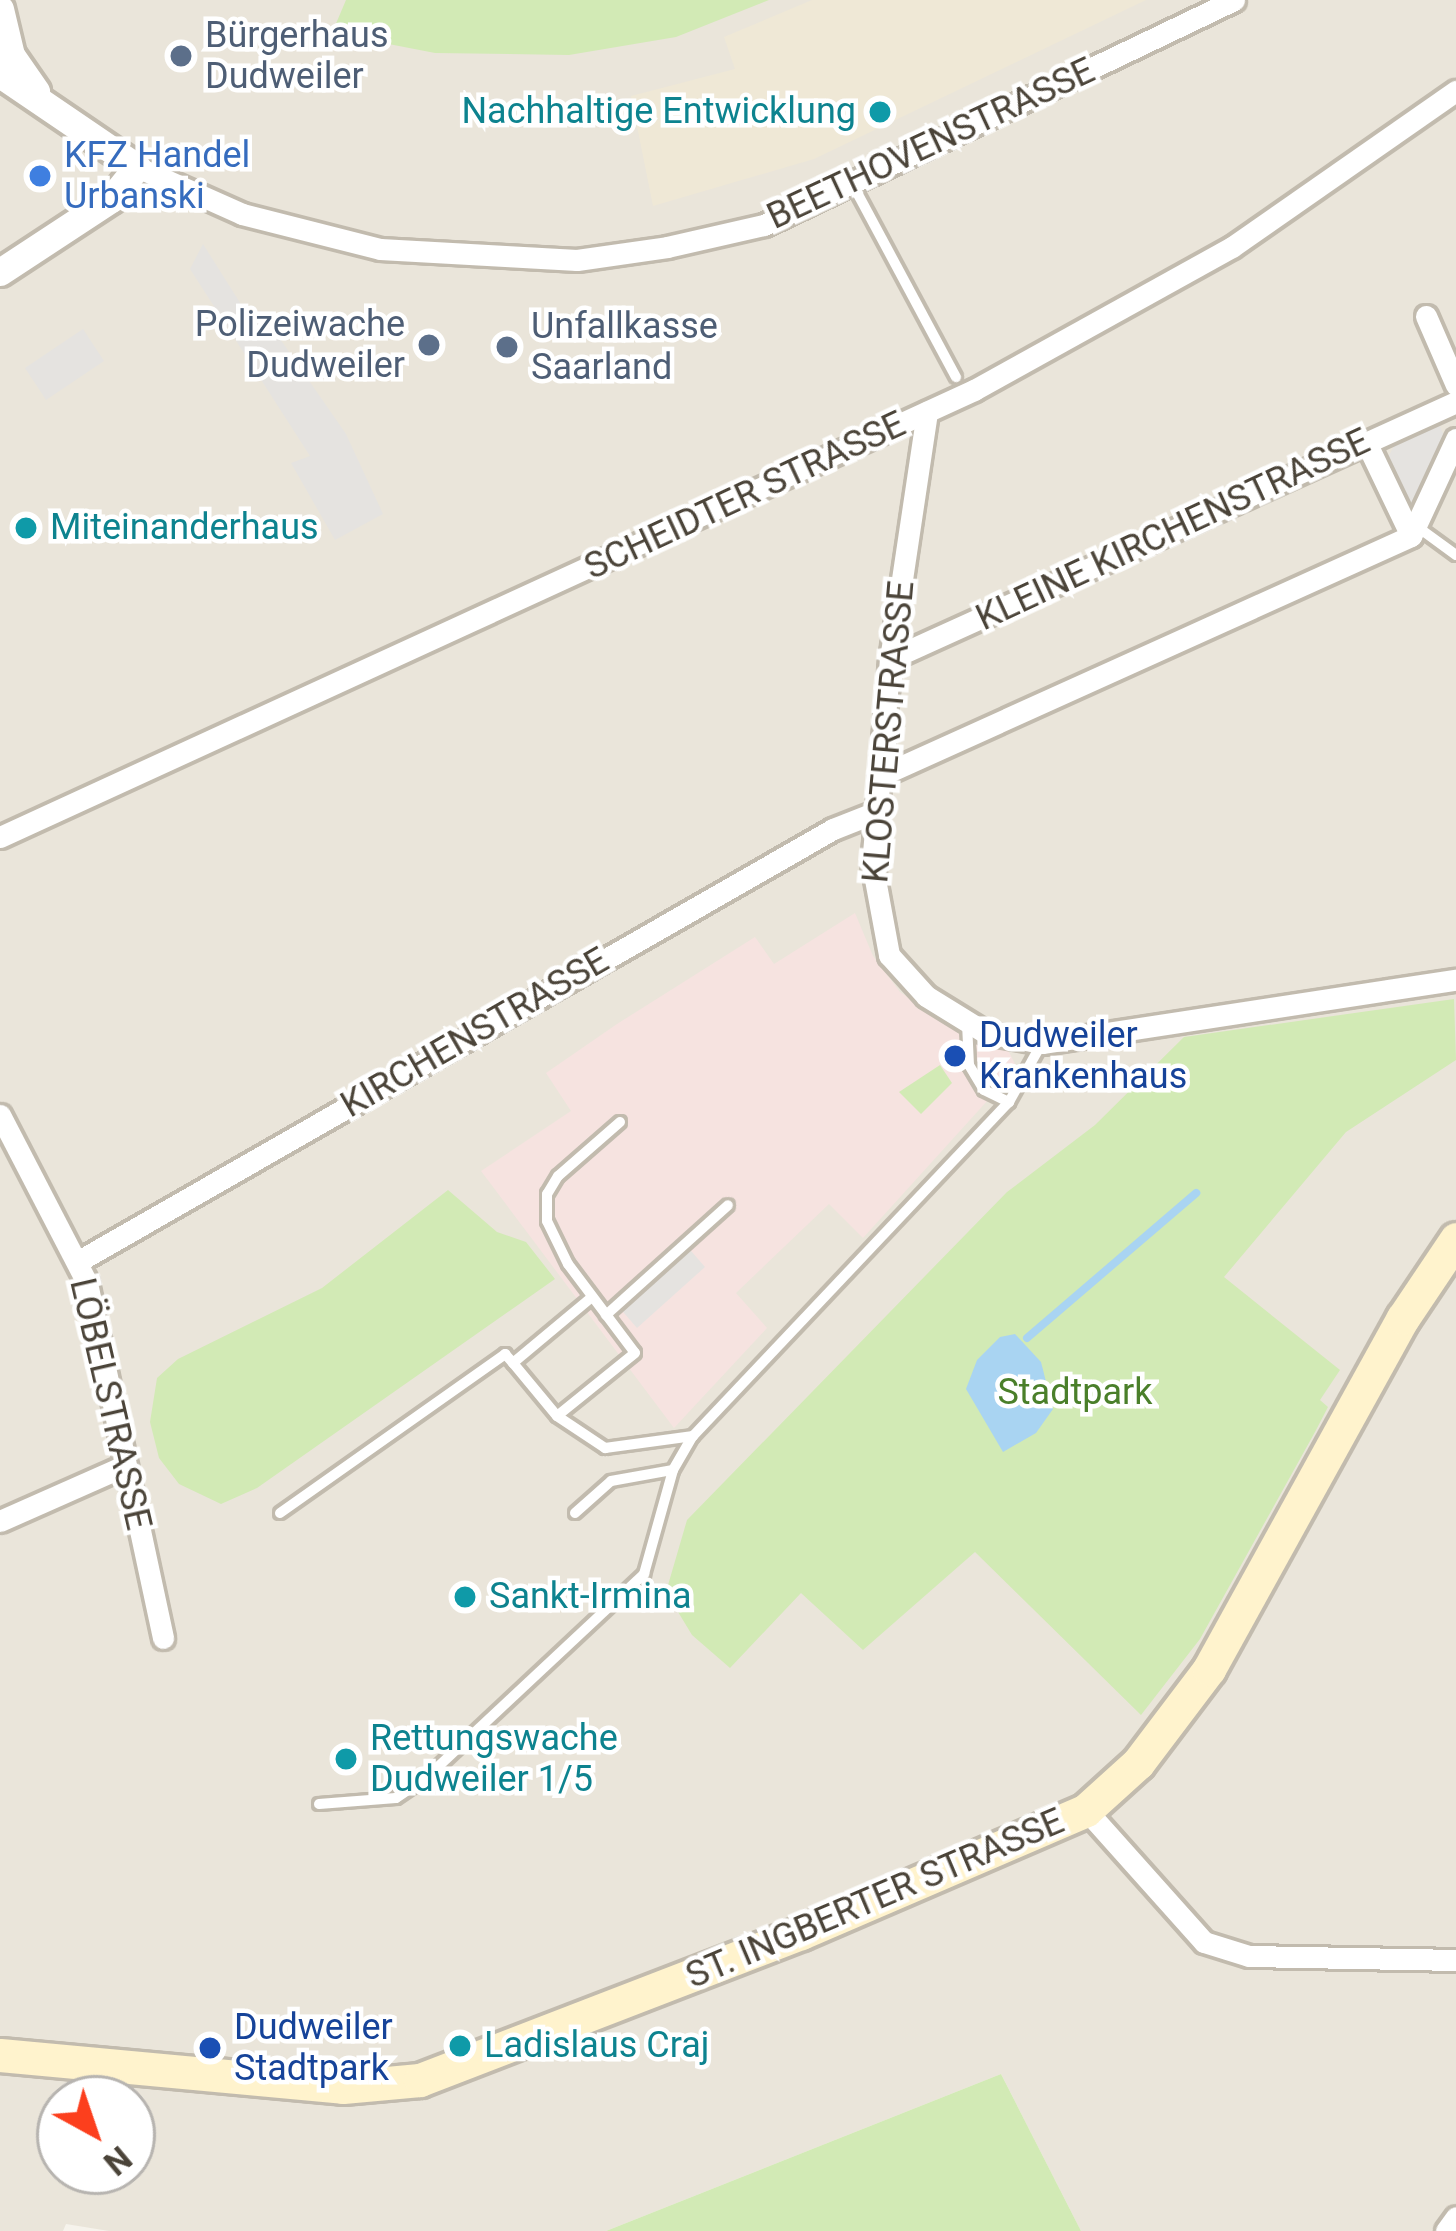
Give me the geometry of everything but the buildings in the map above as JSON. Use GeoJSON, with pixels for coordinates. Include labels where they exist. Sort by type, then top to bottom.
{"type":"FeatureCollection","features":[{"type":"Feature","properties":{"kind":"main road","name":"ST. INGBERTER STRASSE"},"geometry":{"type":"LineString","coordinates":[[0,2055],[343,2087],[420,2080],[801,1933],[1086,1810],[1138,1762],[1209,1669],[1454,1247]]}},
{"type":"Feature","properties":{"kind":"street","name":"BEETHOVENSTRASSE"},"geometry":{"type":"LineString","coordinates":[[0,74],[166,186],[275,225],[477,260],[577,260],[667,247],[764,225],[1234,0]]}},
{"type":"Feature","properties":{"kind":"street","name":"BEETHOVENSTRASSE"},"geometry":{"type":"LineString","coordinates":[[0,9],[11,55],[70,122]]}},
{"type":"Feature","properties":{"kind":"street","name":"SCHEIDTER STRASSE"},"geometry":{"type":"LineString","coordinates":[[0,837],[927,412],[1232,247],[1456,92]]}},
{"type":"Feature","properties":{"kind":"street"},"geometry":{"type":"LineString","coordinates":[[0,272],[111,200],[136,167]]}},
{"type":"Feature","properties":{"kind":"street"},"geometry":{"type":"LineString","coordinates":[[1426,316],[1456,385]]}},
{"type":"Feature","properties":{"kind":"street","name":"KLEINE KIRCHENSTRASSE"},"geometry":{"type":"LineString","coordinates":[[890,659],[1456,402]]}},
{"type":"Feature","properties":{"kind":"street","name":"KLOSTERSTRASSE"},"geometry":{"type":"LineString","coordinates":[[927,412],[890,659],[872,898],[889,955],[926,996],[967,1022],[1042,1043],[1456,980]]}},
{"type":"Feature","properties":{"kind":"street"},"geometry":{"type":"LineString","coordinates":[[880,776],[1415,532],[1456,439]]}},
{"type":"Feature","properties":{"kind":"street"},"geometry":{"type":"LineString","coordinates":[[1366,442],[1415,532]]}},
{"type":"Feature","properties":{"kind":"street","name":"KIRCHENSTRASSE"},"geometry":{"type":"LineString","coordinates":[[77,1262],[832,829],[876,812]]}},
{"type":"Feature","properties":{"kind":"street","name":"LÖBELSTRASSE"},"geometry":{"type":"LineString","coordinates":[[0,1115],[77,1262],[163,1638]]}},
{"type":"Feature","properties":{"kind":"street"},"geometry":{"type":"LineString","coordinates":[[0,1521],[124,1466]]}},
{"type":"Feature","properties":{"kind":"street"},"geometry":{"type":"LineString","coordinates":[[1086,1810],[1204,1942],[1249,1956],[1456,1960]]}},
{"type":"Feature","properties":{"kind":"street"},"geometry":{"type":"LineString","coordinates":[[1446,2231],[1456,2217]]}},
{"type":"Feature","properties":{"kind":"lane"},"geometry":{"type":"LineString","coordinates":[[853,185],[956,377]]}},
{"type":"Feature","properties":{"kind":"lane"},"geometry":{"type":"LineString","coordinates":[[1415,532],[1456,555]]}},
{"type":"Feature","properties":{"kind":"lane"},"geometry":{"type":"LineString","coordinates":[[967,1022],[968,1065],[984,1090],[1009,1102]]}},
{"type":"Feature","properties":{"kind":"lane"},"geometry":{"type":"LineString","coordinates":[[319,1804],[396,1798],[426,1778],[624,1594],[655,1551],[673,1470],[693,1436],[1009,1102],[1042,1043]]}},
{"type":"Feature","properties":{"kind":"lane"},"geometry":{"type":"LineString","coordinates":[[557,1416],[635,1353],[552,1239],[547,1194],[620,1122]]}},
{"type":"Feature","properties":{"kind":"lane"},"geometry":{"type":"LineString","coordinates":[[606,1315],[728,1205]]}},
{"type":"Feature","properties":{"kind":"lane"},"geometry":{"type":"LineString","coordinates":[[513,1363],[592,1297]]}},
{"type":"Feature","properties":{"kind":"lane"},"geometry":{"type":"LineString","coordinates":[[280,1513],[505,1354],[557,1416],[605,1448],[693,1436]]}},
{"type":"Feature","properties":{"kind":"lane"},"geometry":{"type":"LineString","coordinates":[[575,1513],[611,1481],[673,1470]]}},
{"type":"Feature","properties":{"kind":"shaded area"},"geometry":{"type":"Polygon","coordinates":[[[0,0],[1456,0],[1456,2231],[1081,2231],[1001,2074],[606,2231],[109,2231],[66,2224],[63,2231],[0,2231],[0,0]]]}},
{"type":"Feature","properties":{"kind":"shaded area"},"geometry":{"type":"Polygon","coordinates":[[[812,0],[1146,0],[814,159],[653,206],[631,96],[735,69],[724,37],[812,0]]]}},
{"type":"Feature","properties":{"kind":"shaded area"},"geometry":{"type":"Polygon","coordinates":[[[203,244],[249,317],[260,310],[346,434],[383,514],[335,540],[291,463],[310,456],[190,269],[203,244]]]}},
{"type":"Feature","properties":{"kind":"shaded area"},"geometry":{"type":"Polygon","coordinates":[[[83,329],[104,361],[46,400],[25,368],[83,329]]]}},
{"type":"Feature","properties":{"kind":"shaded area"},"geometry":{"type":"Polygon","coordinates":[[[1433,412],[1450,448],[1406,528],[1380,473],[1395,444],[1391,431],[1433,412]]]}},
{"type":"Feature","properties":{"kind":"shaded area"},"geometry":{"type":"Polygon","coordinates":[[[855,913],[873,956],[900,992],[944,1022],[1007,1048],[1017,1068],[863,1238],[829,1204],[736,1293],[767,1328],[674,1428],[481,1171],[571,1111],[546,1073],[617,1024],[755,937],[774,964],[855,913]]]}},
{"type":"Feature","properties":{"kind":"shaded area"},"geometry":{"type":"Polygon","coordinates":[[[685,1244],[705,1267],[637,1328],[617,1305],[685,1244]]]}},
{"type":"Feature","properties":{"kind":"green space"},"geometry":{"type":"Polygon","coordinates":[[[346,0],[769,0],[676,37],[569,55],[435,53],[332,33],[346,0]]]}},
{"type":"Feature","properties":{"kind":"green space","name":"Stadtpark"},"geometry":{"type":"Polygon","coordinates":[[[1454,999],[1456,1060],[1346,1132],[1224,1277],[1340,1370],[1320,1400],[1328,1407],[1315,1432],[1200,1639],[1141,1715],[975,1552],[863,1650],[801,1593],[730,1668],[692,1635],[666,1592],[687,1520],[1007,1192],[1095,1125],[1184,1037],[1454,999]]]}},
{"type":"Feature","properties":{"kind":"green space"},"geometry":{"type":"Polygon","coordinates":[[[940,1065],[952,1083],[921,1114],[899,1092],[940,1065]]]}},
{"type":"Feature","properties":{"kind":"green space"},"geometry":{"type":"Polygon","coordinates":[[[448,1190],[497,1232],[526,1242],[555,1279],[257,1488],[221,1504],[179,1484],[159,1458],[150,1422],[157,1378],[178,1359],[322,1288],[448,1190]]]}},
{"type":"Feature","properties":{"kind":"green space"},"geometry":{"type":"Polygon","coordinates":[[[1001,2074],[1081,2231],[606,2231],[1001,2074]]]}},
{"type":"Feature","properties":{"kind":"water"},"geometry":{"type":"Polygon","coordinates":[[[1015,1334],[1041,1362],[1053,1409],[1036,1433],[1003,1452],[966,1389],[977,1360],[1000,1337],[1015,1334]]]}},
{"type":"Feature","properties":{"kind":"waterway"},"geometry":{"type":"LineString","coordinates":[[1027,1338],[1196,1193]]}},
{"type":"Feature","properties":{"kind":"place","name":"Bürgerhaus Dudweiler"},"geometry":{"type":"Point","coordinates":[181,56]}},
{"type":"Feature","properties":{"kind":"place","name":"Nachhaltige Entwicklung"},"geometry":{"type":"Point","coordinates":[880,112]}},
{"type":"Feature","properties":{"kind":"place","name":"KFZ Handel Urbanski"},"geometry":{"type":"Point","coordinates":[40,176]}},
{"type":"Feature","properties":{"kind":"place","name":"Polizeiwache Dudweiler"},"geometry":{"type":"Point","coordinates":[429,345]}},
{"type":"Feature","properties":{"kind":"place","name":"Unfallkasse Saarland"},"geometry":{"type":"Point","coordinates":[507,347]}},
{"type":"Feature","properties":{"kind":"place","name":"Miteinanderhaus"},"geometry":{"type":"Point","coordinates":[26,528]}},
{"type":"Feature","properties":{"kind":"place","name":"Dudweiler Krankenhaus"},"geometry":{"type":"Point","coordinates":[955,1056]}},
{"type":"Feature","properties":{"kind":"place","name":"Sankt-Irmina"},"geometry":{"type":"Point","coordinates":[465,1597]}},
{"type":"Feature","properties":{"kind":"place","name":"Rettungswache Dudweiler 1/5"},"geometry":{"type":"Point","coordinates":[346,1759]}},
{"type":"Feature","properties":{"kind":"place","name":"Ladislaus Craj"},"geometry":{"type":"Point","coordinates":[460,2046]}},
{"type":"Feature","properties":{"kind":"place","name":"Dudweiler Stadtpark"},"geometry":{"type":"Point","coordinates":[210,2048]}}]}
